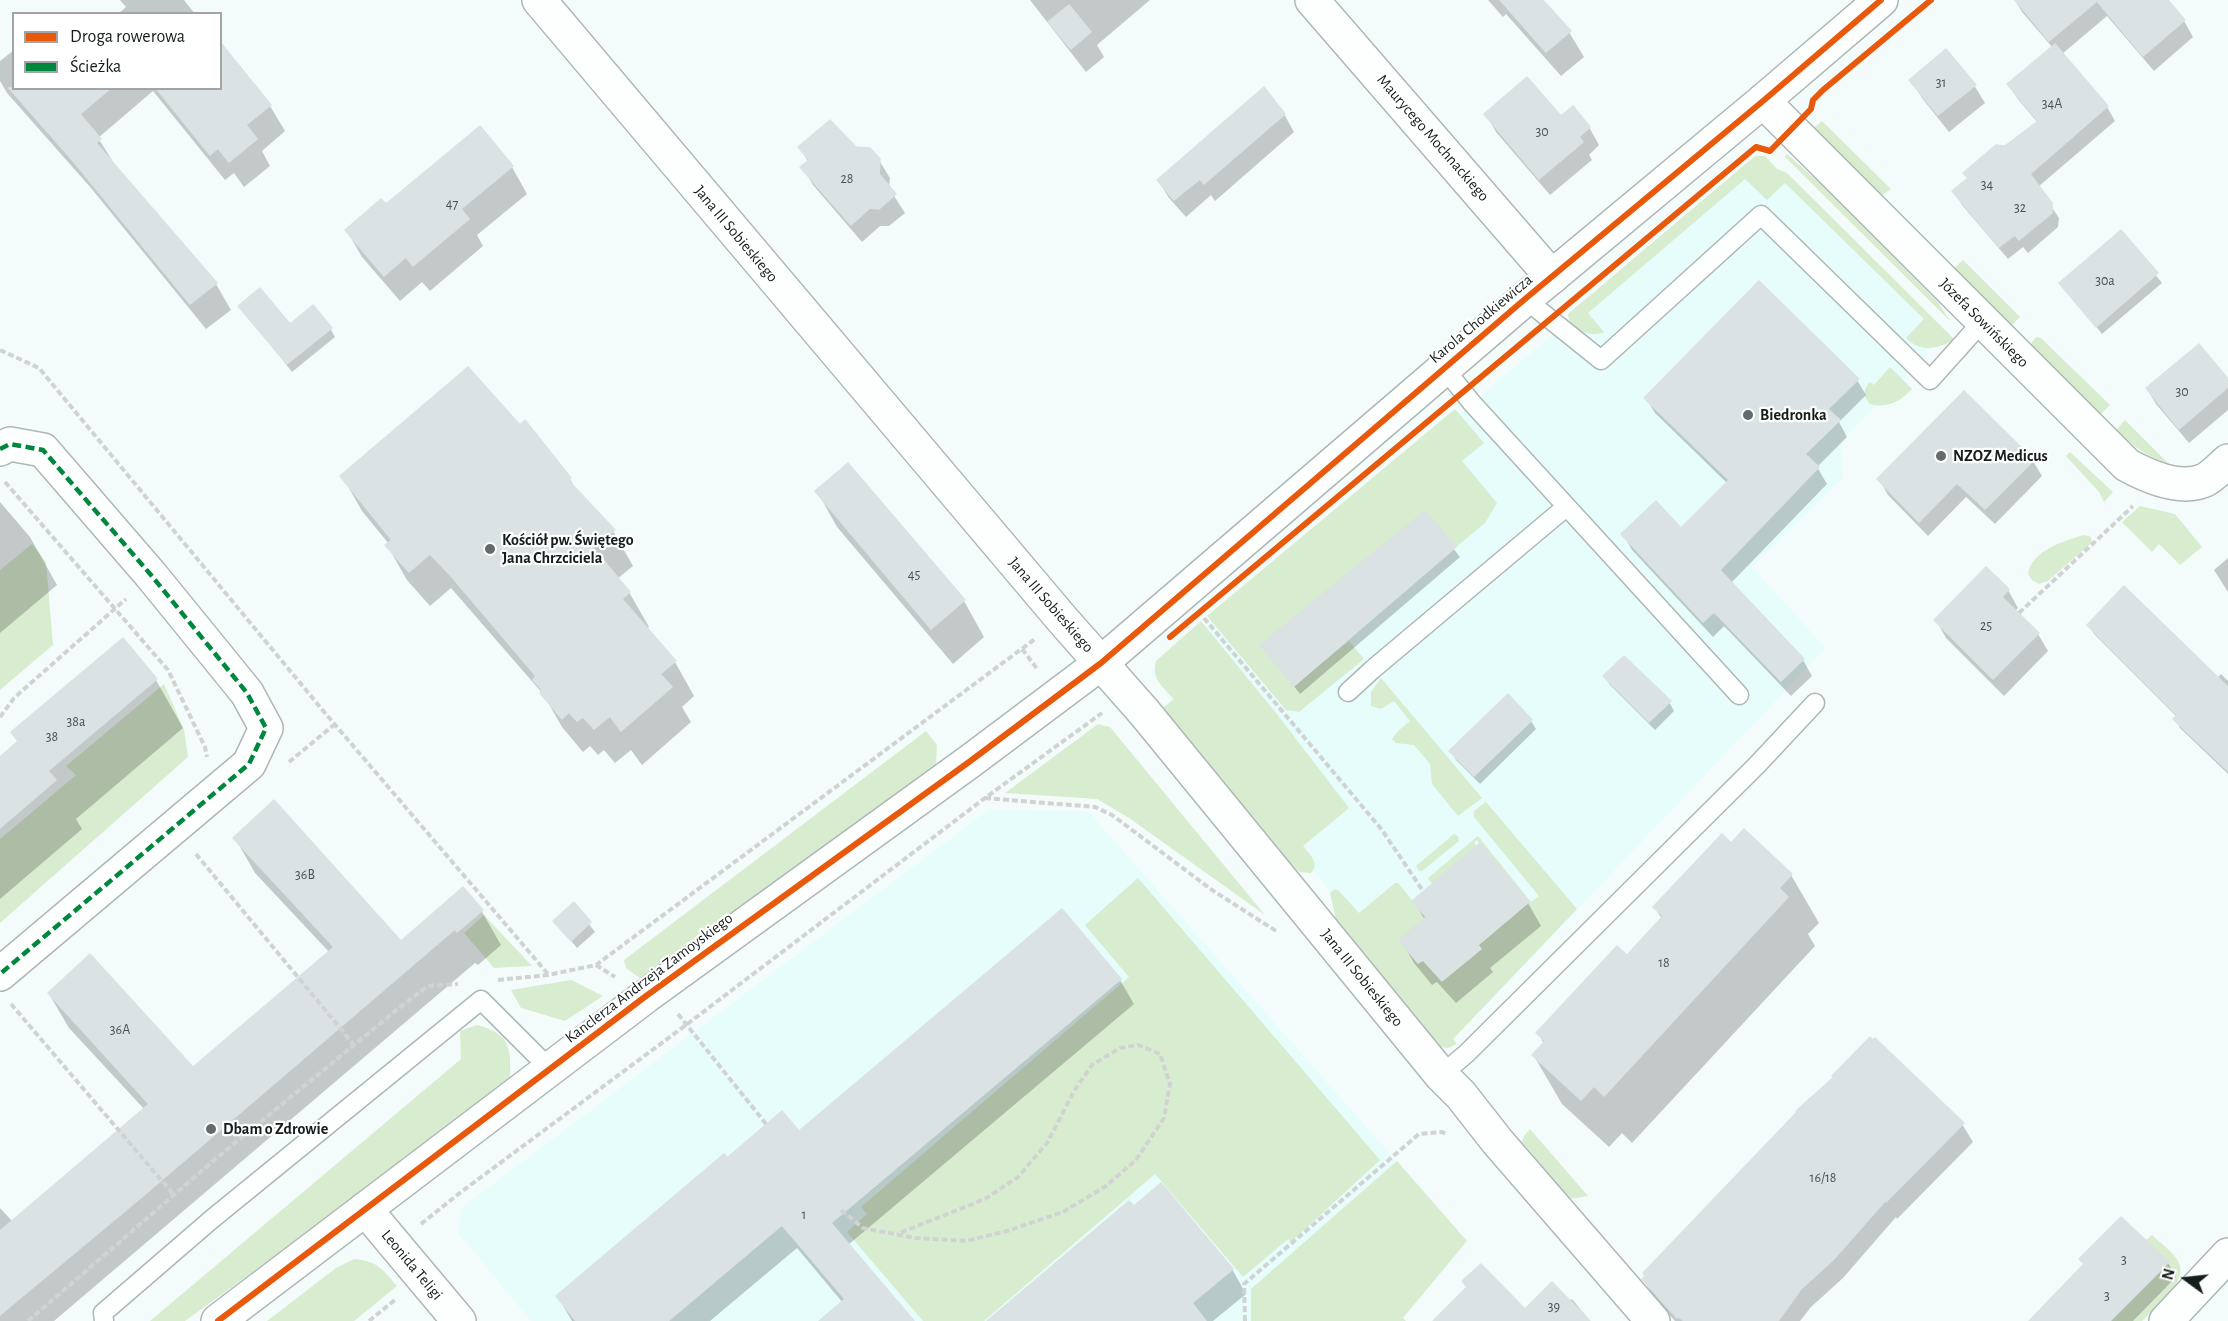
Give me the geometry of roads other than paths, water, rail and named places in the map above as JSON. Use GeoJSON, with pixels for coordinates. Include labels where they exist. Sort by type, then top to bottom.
{"type":"FeatureCollection","features":[{"type":"Feature","properties":{"kind":"street","name":"Jana III Sobieskiego"},"geometry":{"type":"LineString","coordinates":[[539,0],[1144,712],[1441,1076],[1461,1095],[1497,1141],[1653,1321]]}},
{"type":"Feature","properties":{"kind":"street","name":"Maurycego Mochnackiego"},"geometry":{"type":"LineString","coordinates":[[1312,0],[1552,277]]}},
{"type":"Feature","properties":{"kind":"street","name":"Karola Chodkiewicza"},"geometry":{"type":"LineString","coordinates":[[1101,663],[1525,299],[1881,0]]}},
{"type":"Feature","properties":{"kind":"street","name":"Józefa Sowińskiego"},"geometry":{"type":"LineString","coordinates":[[1763,101],[2127,465],[2164,481],[2181,483],[2206,479],[2228,462]]}},
{"type":"Feature","properties":{"kind":"street"},"geometry":{"type":"LineString","coordinates":[[0,449],[10,444],[43,450],[151,575],[247,693],[266,728],[249,764],[4,987]]}},
{"type":"Feature","properties":{"kind":"street","name":"Kanclerza Andrzeja Zamoyskiego"},"geometry":{"type":"LineString","coordinates":[[218,1321],[646,996],[969,762],[1101,663]]}},
{"type":"Feature","properties":{"kind":"street","name":"Leonida Teligi"},"geometry":{"type":"LineString","coordinates":[[365,1209],[459,1321]]}},
{"type":"Feature","properties":{"kind":"street"},"geometry":{"type":"LineString","coordinates":[[2166,1321],[2228,1255]]}},
{"type":"Feature","properties":{"kind":"lane"},"geometry":{"type":"LineString","coordinates":[[1525,299],[1601,360],[1761,215],[1930,380],[1983,322]]}},
{"type":"Feature","properties":{"kind":"lane"},"geometry":{"type":"LineString","coordinates":[[1444,368],[1472,403],[1738,695]]}},
{"type":"Feature","properties":{"kind":"lane"},"geometry":{"type":"LineString","coordinates":[[1348,692],[1566,507]]}},
{"type":"Feature","properties":{"kind":"lane"},"geometry":{"type":"LineString","coordinates":[[1441,1076],[1466,1054],[1757,765],[1815,703]]}},
{"type":"Feature","properties":{"kind":"lane"},"geometry":{"type":"LineString","coordinates":[[104,1321],[103,1313],[202,1227],[480,1000],[550,1069]]}},
{"type":"Feature","properties":{"kind":"place","name":"Biedronka"},"geometry":{"type":"Point","coordinates":[1748,415]}},
{"type":"Feature","properties":{"kind":"place","name":"NZOZ Medicus"},"geometry":{"type":"Point","coordinates":[1941,456]}},
{"type":"Feature","properties":{"kind":"place","name":"Kościół pw. Świętego Jana Chrzciciela"},"geometry":{"type":"Point","coordinates":[490,549]}},
{"type":"Feature","properties":{"kind":"place","name":"Dbam o Zdrowie"},"geometry":{"type":"Point","coordinates":[211,1129]}}]}
